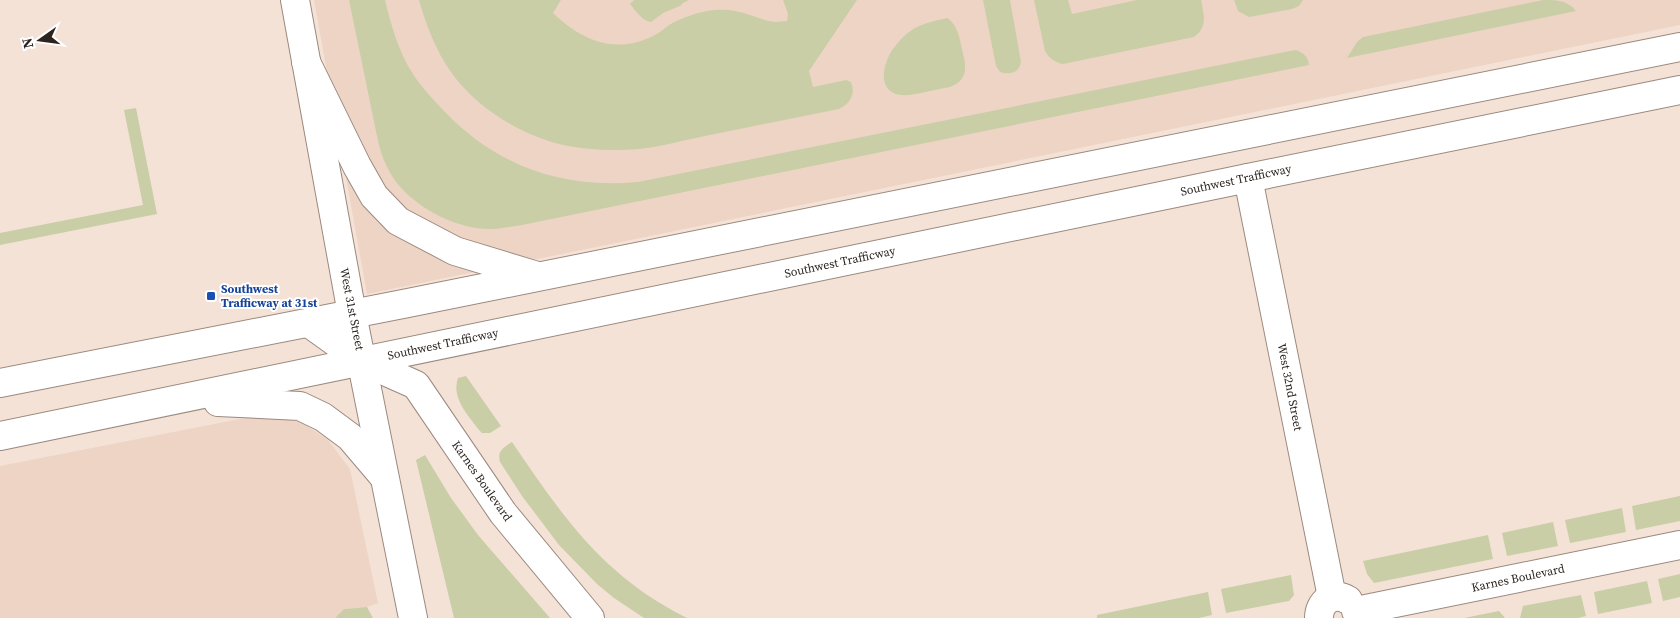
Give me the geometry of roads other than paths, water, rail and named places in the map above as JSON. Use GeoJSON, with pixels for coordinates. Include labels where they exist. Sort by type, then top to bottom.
{"type":"FeatureCollection","features":[{"type":"Feature","properties":{"kind":"main road","name":"West 31st Street"},"geometry":{"type":"LineString","coordinates":[[295,0],[352,314],[413,618]]}},
{"type":"Feature","properties":{"kind":"main road"},"geometry":{"type":"LineString","coordinates":[[0,383],[309,323],[1680,47]]}},
{"type":"Feature","properties":{"kind":"main road"},"geometry":{"type":"LineString","coordinates":[[306,62],[374,196],[398,221],[455,251],[538,276]]}},
{"type":"Feature","properties":{"kind":"main road","name":"Southwest Trafficway"},"geometry":{"type":"LineString","coordinates":[[0,436],[1680,90]]}},
{"type":"Feature","properties":{"kind":"main road","name":"West 32nd Street"},"geometry":{"type":"LineString","coordinates":[[1248,178],[1321,612]]}},
{"type":"Feature","properties":{"kind":"main road","name":"Karnes Boulevard"},"geometry":{"type":"LineString","coordinates":[[309,323],[362,361],[416,386],[503,513],[590,618]]}},
{"type":"Feature","properties":{"kind":"main road"},"geometry":{"type":"LineString","coordinates":[[179,400],[300,406],[323,417],[350,437],[384,477]]}},
{"type":"Feature","properties":{"kind":"main road","name":"Karnes Boulevard"},"geometry":{"type":"LineString","coordinates":[[1356,615],[1680,545]]}},
{"type":"Feature","properties":{"kind":"main road"},"geometry":{"type":"LineString","coordinates":[[1321,612],[1344,597],[1354,606],[1356,615]]}},
{"type":"Feature","properties":{"kind":"place","name":"Southwest Trafficway at 31st"},"geometry":{"type":"Point","coordinates":[211,296]}}]}
